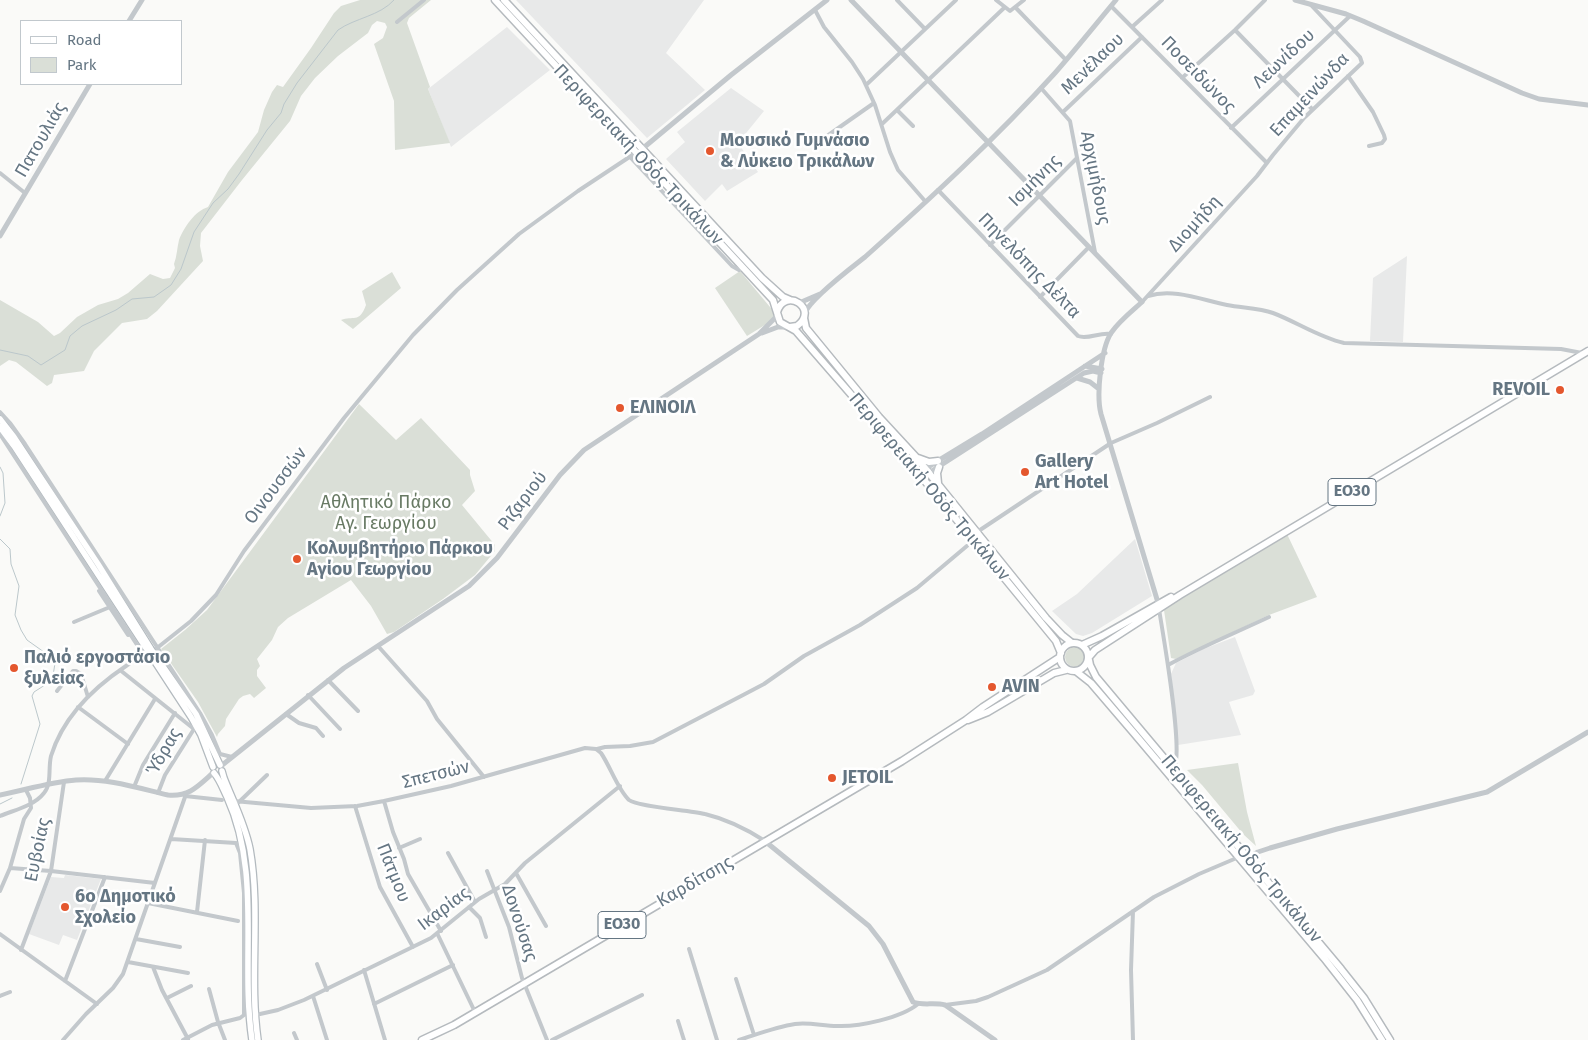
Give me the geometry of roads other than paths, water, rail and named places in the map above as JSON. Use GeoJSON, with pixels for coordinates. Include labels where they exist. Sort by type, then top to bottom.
{"type":"FeatureCollection","features":[{"type":"Feature","properties":{"kind":"main road","name":"Περιφερειακή Οδός Τρικάλων"},"geometry":{"type":"LineString","coordinates":[[495,0],[762,278],[783,297],[790,300]]}},
{"type":"Feature","properties":{"kind":"main road","name":"Περιφερειακή Οδός Τρικάλων"},"geometry":{"type":"LineString","coordinates":[[504,0],[742,268],[773,300],[777,314]]}},
{"type":"Feature","properties":{"kind":"main road"},"geometry":{"type":"LineString","coordinates":[[790,300],[799,302],[803,307],[804,316],[797,326],[788,327],[780,322],[777,314],[780,305],[790,300]]}},
{"type":"Feature","properties":{"kind":"main road","name":"Περιφερειακή Οδός Τρικάλων"},"geometry":{"type":"LineString","coordinates":[[804,316],[804,325],[879,417],[928,471],[1046,618],[1062,636],[1072,643]]}},
{"type":"Feature","properties":{"kind":"main road","name":"Περιφερειακή Οδός Τρικάλων"},"geometry":{"type":"LineString","coordinates":[[788,327],[796,331],[813,350],[974,540],[1056,641],[1060,655]]}},
{"type":"Feature","properties":{"kind":"main road","name":"ΕΟ30"},"geometry":{"type":"LineString","coordinates":[[1082,645],[1180,595],[1586,352]]}},
{"type":"Feature","properties":{"kind":"main road"},"geometry":{"type":"LineString","coordinates":[[0,419],[14,437],[107,578],[151,649],[196,714],[221,767],[224,778],[237,802],[247,835],[253,876],[255,904],[255,1014],[258,1040]]}},
{"type":"Feature","properties":{"kind":"main road"},"geometry":{"type":"LineString","coordinates":[[0,427],[94,568],[144,654],[197,726],[232,810],[245,853],[249,903],[249,1007],[252,1040]]}},
{"type":"Feature","properties":{"kind":"main road"},"geometry":{"type":"LineString","coordinates":[[916,457],[939,464],[938,484]]}},
{"type":"Feature","properties":{"kind":"main road","name":"ΕΟ30"},"geometry":{"type":"LineString","coordinates":[[1077,672],[1084,669],[1095,650],[1159,606]]}},
{"type":"Feature","properties":{"kind":"main road"},"geometry":{"type":"LineString","coordinates":[[1072,643],[1082,645],[1088,652],[1089,659]]}},
{"type":"Feature","properties":{"kind":"main road","name":"ΕΟ30"},"geometry":{"type":"LineString","coordinates":[[1060,655],[1065,646],[1072,643]]}},
{"type":"Feature","properties":{"kind":"main road"},"geometry":{"type":"LineString","coordinates":[[1060,655],[1064,670],[1077,672]]}},
{"type":"Feature","properties":{"kind":"main road","name":"Καρδίτσης"},"geometry":{"type":"LineString","coordinates":[[422,1040],[454,1025],[766,842],[966,720],[1060,655]]}},
{"type":"Feature","properties":{"kind":"main road","name":"Περιφερειακή Οδός Τρικάλων"},"geometry":{"type":"LineString","coordinates":[[1089,659],[1096,677],[1354,984],[1390,1040]]}},
{"type":"Feature","properties":{"kind":"main road","name":"Καρδίτσης"},"geometry":{"type":"LineString","coordinates":[[966,720],[988,712],[1047,677],[1064,670]]}},
{"type":"Feature","properties":{"kind":"main road","name":"Περιφερειακή Οδός Τρικάλων"},"geometry":{"type":"LineString","coordinates":[[1077,672],[1091,683],[1346,986],[1382,1040]]}},
{"type":"Feature","properties":{"kind":"main road"},"geometry":{"type":"LineString","coordinates":[[214,770],[217,764],[221,767]]}},
{"type":"Feature","properties":{"kind":"street"},"geometry":{"type":"LineString","coordinates":[[130,20],[142,0]]}},
{"type":"Feature","properties":{"kind":"street"},"geometry":{"type":"LineString","coordinates":[[397,22],[424,0]]}},
{"type":"Feature","properties":{"kind":"street"},"geometry":{"type":"LineString","coordinates":[[639,150],[721,83],[828,0]]}},
{"type":"Feature","properties":{"kind":"street"},"geometry":{"type":"LineString","coordinates":[[851,0],[1142,302],[1110,334],[1101,371],[1099,389],[1100,408],[1159,606],[1168,665],[1177,759],[1174,769]]}},
{"type":"Feature","properties":{"kind":"street"},"geometry":{"type":"LineString","coordinates":[[897,0],[925,29]]}},
{"type":"Feature","properties":{"kind":"street"},"geometry":{"type":"LineString","coordinates":[[866,85],[956,0]]}},
{"type":"Feature","properties":{"kind":"street"},"geometry":{"type":"LineString","coordinates":[[996,0],[1010,12],[1024,0]]}},
{"type":"Feature","properties":{"kind":"street"},"geometry":{"type":"LineString","coordinates":[[804,316],[808,307],[821,294],[925,202],[987,142],[1066,60],[1116,0]]}},
{"type":"Feature","properties":{"kind":"street"},"geometry":{"type":"LineString","coordinates":[[1132,27],[1162,0]]}},
{"type":"Feature","properties":{"kind":"street"},"geometry":{"type":"LineString","coordinates":[[1182,78],[1265,0]]}},
{"type":"Feature","properties":{"kind":"street"},"geometry":{"type":"LineString","coordinates":[[1295,0],[1350,16],[1522,93],[1539,99],[1588,105]]}},
{"type":"Feature","properties":{"kind":"street","name":"Επαμεινώνδα"},"geometry":{"type":"LineString","coordinates":[[1266,163],[1312,109],[1362,64],[1362,60],[1312,8],[1310,3]]}},
{"type":"Feature","properties":{"kind":"street","name":"Ποσειδώνος"},"geometry":{"type":"LineString","coordinates":[[1111,6],[1266,163]]}},
{"type":"Feature","properties":{"kind":"street"},"geometry":{"type":"LineString","coordinates":[[882,124],[1004,8]]}},
{"type":"Feature","properties":{"kind":"street"},"geometry":{"type":"LineString","coordinates":[[1016,8],[1066,60]]}},
{"type":"Feature","properties":{"kind":"street"},"geometry":{"type":"LineString","coordinates":[[815,10],[824,27],[852,62],[866,85],[898,170],[925,202]]}},
{"type":"Feature","properties":{"kind":"street","name":"Λεωνίδου"},"geometry":{"type":"LineString","coordinates":[[1231,128],[1350,16]]}},
{"type":"Feature","properties":{"kind":"street"},"geometry":{"type":"LineString","coordinates":[[1234,30],[1312,109]]}},
{"type":"Feature","properties":{"kind":"street","name":"Μενέλαου"},"geometry":{"type":"LineString","coordinates":[[1063,112],[1142,37]]}},
{"type":"Feature","properties":{"kind":"street"},"geometry":{"type":"LineString","coordinates":[[1348,76],[1373,112],[1384,135],[1385,139],[1382,143],[1369,146]]}},
{"type":"Feature","properties":{"kind":"street","name":"Πατουλιάς"},"geometry":{"type":"LineString","coordinates":[[0,236],[2,227],[26,193],[89,85]]}},
{"type":"Feature","properties":{"kind":"street","name":"Αρχιμήδους"},"geometry":{"type":"LineString","coordinates":[[1040,88],[1070,121],[1095,254]]}},
{"type":"Feature","properties":{"kind":"street"},"geometry":{"type":"LineString","coordinates":[[827,136],[874,102]]}},
{"type":"Feature","properties":{"kind":"street"},"geometry":{"type":"LineString","coordinates":[[897,110],[913,126]]}},
{"type":"Feature","properties":{"kind":"street","name":"Οινουσσών"},"geometry":{"type":"LineString","coordinates":[[157,648],[191,621],[216,595],[244,552],[344,418],[413,335],[457,290],[519,234],[639,150]]}},
{"type":"Feature","properties":{"kind":"street"},"geometry":{"type":"LineString","coordinates":[[630,157],[732,266],[736,269],[742,268]]}},
{"type":"Feature","properties":{"kind":"street","name":"Ισμήνης"},"geometry":{"type":"LineString","coordinates":[[990,245],[1077,158]]}},
{"type":"Feature","properties":{"kind":"street","name":"Διομήδη"},"geometry":{"type":"LineString","coordinates":[[1142,302],[1257,176],[1266,163]]}},
{"type":"Feature","properties":{"kind":"street"},"geometry":{"type":"LineString","coordinates":[[0,173],[26,193]]}},
{"type":"Feature","properties":{"kind":"street","name":"Πηνελόπης Δέλτα"},"geometry":{"type":"LineString","coordinates":[[938,190],[1080,337],[1085,338],[1100,333],[1110,334]]}},
{"type":"Feature","properties":{"kind":"street"},"geometry":{"type":"LineString","coordinates":[[1040,297],[1089,247]]}},
{"type":"Feature","properties":{"kind":"street"},"geometry":{"type":"LineString","coordinates":[[1148,296],[1158,293],[1175,294],[1268,311],[1325,337],[1344,342],[1561,349],[1586,352]]}},
{"type":"Feature","properties":{"kind":"street"},"geometry":{"type":"LineString","coordinates":[[799,302],[821,294]]}},
{"type":"Feature","properties":{"kind":"street","name":"Ριζαριού"},"geometry":{"type":"LineString","coordinates":[[221,767],[328,680],[461,593],[478,579],[513,538],[560,475],[584,450],[759,334],[777,314]]}},
{"type":"Feature","properties":{"kind":"street","name":"Ριζαριού"},"geometry":{"type":"LineString","coordinates":[[759,334],[780,327],[788,327]]}},
{"type":"Feature","properties":{"kind":"street"},"geometry":{"type":"LineString","coordinates":[[939,464],[1105,352]]}},
{"type":"Feature","properties":{"kind":"street"},"geometry":{"type":"LineString","coordinates":[[1085,366],[1101,371]]}},
{"type":"Feature","properties":{"kind":"street"},"geometry":{"type":"LineString","coordinates":[[920,476],[1087,372],[1101,371]]}},
{"type":"Feature","properties":{"kind":"street"},"geometry":{"type":"LineString","coordinates":[[1077,378],[1090,382],[1099,389]]}},
{"type":"Feature","properties":{"kind":"street"},"geometry":{"type":"LineString","coordinates":[[977,532],[1111,443],[1210,397]]}},
{"type":"Feature","properties":{"kind":"street"},"geometry":{"type":"LineString","coordinates":[[0,412],[25,444],[203,717],[219,753],[232,757]]}},
{"type":"Feature","properties":{"kind":"street"},"geometry":{"type":"LineString","coordinates":[[0,434],[144,654]]}},
{"type":"Feature","properties":{"kind":"street","name":"Σπετσών"},"geometry":{"type":"LineString","coordinates":[[237,802],[311,808],[355,806],[484,778],[578,749],[597,750],[605,746],[639,745],[653,742],[764,684],[804,656],[860,625],[917,588],[974,540]]}},
{"type":"Feature","properties":{"kind":"street"},"geometry":{"type":"LineString","coordinates":[[99,591],[144,654]]}},
{"type":"Feature","properties":{"kind":"street"},"geometry":{"type":"LineString","coordinates":[[74,622],[110,607]]}},
{"type":"Feature","properties":{"kind":"street"},"geometry":{"type":"LineString","coordinates":[[1168,665],[1269,617]]}},
{"type":"Feature","properties":{"kind":"street"},"geometry":{"type":"LineString","coordinates":[[378,646],[427,701],[437,719],[484,778]]}},
{"type":"Feature","properties":{"kind":"street"},"geometry":{"type":"LineString","coordinates":[[0,816],[31,803],[44,794],[48,785],[54,749],[78,707],[110,677],[144,654]]}},
{"type":"Feature","properties":{"kind":"street"},"geometry":{"type":"LineString","coordinates":[[57,691],[73,671],[76,670],[81,674],[88,698]]}},
{"type":"Feature","properties":{"kind":"street","name":"Ύδρας"},"geometry":{"type":"LineString","coordinates":[[120,670],[194,729],[165,775],[158,793]]}},
{"type":"Feature","properties":{"kind":"street"},"geometry":{"type":"LineString","coordinates":[[328,680],[358,711]]}},
{"type":"Feature","properties":{"kind":"street"},"geometry":{"type":"LineString","coordinates":[[308,696],[340,729]]}},
{"type":"Feature","properties":{"kind":"street"},"geometry":{"type":"LineString","coordinates":[[105,781],[155,699]]}},
{"type":"Feature","properties":{"kind":"street"},"geometry":{"type":"LineString","coordinates":[[78,707],[128,744]]}},
{"type":"Feature","properties":{"kind":"street"},"geometry":{"type":"LineString","coordinates":[[134,787],[143,764],[175,714]]}},
{"type":"Feature","properties":{"kind":"street"},"geometry":{"type":"LineString","coordinates":[[286,714],[299,723],[316,728],[323,736]]}},
{"type":"Feature","properties":{"kind":"street"},"geometry":{"type":"LineString","coordinates":[[1248,858],[1270,848],[1337,829],[1487,792],[1588,732]]}},
{"type":"Feature","properties":{"kind":"street"},"geometry":{"type":"LineString","coordinates":[[597,750],[629,799],[636,803],[706,814],[742,829],[766,842],[869,926],[885,948],[911,999],[918,1004]]}},
{"type":"Feature","properties":{"kind":"street"},"geometry":{"type":"LineString","coordinates":[[63,1040],[118,982],[128,962],[171,839],[184,795],[190,792],[214,770]]}},
{"type":"Feature","properties":{"kind":"street"},"geometry":{"type":"LineString","coordinates":[[237,802],[267,775]]}},
{"type":"Feature","properties":{"kind":"street"},"geometry":{"type":"LineString","coordinates":[[0,795],[82,780],[105,781],[158,793],[222,800]]}},
{"type":"Feature","properties":{"kind":"street","name":"Ευβοίας"},"geometry":{"type":"LineString","coordinates":[[21,950],[51,871],[64,782]]}},
{"type":"Feature","properties":{"kind":"street","name":"Ικαρίας"},"geometry":{"type":"LineString","coordinates":[[260,1014],[285,1008],[327,990],[439,932],[475,902],[505,884],[620,786]]}},
{"type":"Feature","properties":{"kind":"street"},"geometry":{"type":"LineString","coordinates":[[0,891],[10,868],[22,824],[31,808],[30,798],[26,790]]}},
{"type":"Feature","properties":{"kind":"street"},"geometry":{"type":"LineString","coordinates":[[384,801],[399,848],[415,888],[439,932],[475,1012]]}},
{"type":"Feature","properties":{"kind":"street","name":"Πάτμου"},"geometry":{"type":"LineString","coordinates":[[355,806],[383,895],[413,947]]}},
{"type":"Feature","properties":{"kind":"street"},"geometry":{"type":"LineString","coordinates":[[154,967],[186,1039],[218,1022],[244,1016],[244,893],[240,853],[236,843],[171,839]]}},
{"type":"Feature","properties":{"kind":"street"},"geometry":{"type":"LineString","coordinates":[[399,848],[420,839]]}},
{"type":"Feature","properties":{"kind":"street"},"geometry":{"type":"LineString","coordinates":[[197,912],[205,840]]}},
{"type":"Feature","properties":{"kind":"street"},"geometry":{"type":"LineString","coordinates":[[448,853],[475,902]]}},
{"type":"Feature","properties":{"kind":"street"},"geometry":{"type":"LineString","coordinates":[[739,1040],[795,1024],[808,1023],[842,1026],[864,1023],[907,1011],[918,1004],[936,1003],[945,1005],[970,1002],[988,997],[1047,970],[1154,897],[1189,879],[1239,858]]}},
{"type":"Feature","properties":{"kind":"street"},"geometry":{"type":"LineString","coordinates":[[10,868],[155,883]]}},
{"type":"Feature","properties":{"kind":"street","name":"Δονούσας"},"geometry":{"type":"LineString","coordinates":[[487,871],[510,927],[525,984],[547,1040]]}},
{"type":"Feature","properties":{"kind":"street"},"geometry":{"type":"LineString","coordinates":[[516,873],[546,926]]}},
{"type":"Feature","properties":{"kind":"street"},"geometry":{"type":"LineString","coordinates":[[65,981],[105,877]]}},
{"type":"Feature","properties":{"kind":"street"},"geometry":{"type":"LineString","coordinates":[[148,903],[238,921]]}},
{"type":"Feature","properties":{"kind":"street"},"geometry":{"type":"LineString","coordinates":[[469,907],[480,918],[486,937]]}},
{"type":"Feature","properties":{"kind":"street"},"geometry":{"type":"LineString","coordinates":[[1133,911],[1131,970],[1133,1040]]}},
{"type":"Feature","properties":{"kind":"street"},"geometry":{"type":"LineString","coordinates":[[0,934],[97,1004]]}},
{"type":"Feature","properties":{"kind":"street"},"geometry":{"type":"LineString","coordinates":[[136,939],[180,947]]}},
{"type":"Feature","properties":{"kind":"street"},"geometry":{"type":"LineString","coordinates":[[690,949],[717,1040]]}},
{"type":"Feature","properties":{"kind":"street"},"geometry":{"type":"LineString","coordinates":[[128,962],[188,973]]}},
{"type":"Feature","properties":{"kind":"street"},"geometry":{"type":"LineString","coordinates":[[316,964],[327,990]]}},
{"type":"Feature","properties":{"kind":"street"},"geometry":{"type":"LineString","coordinates":[[374,1004],[453,965]]}},
{"type":"Feature","properties":{"kind":"street"},"geometry":{"type":"LineString","coordinates":[[364,970],[385,1040]]}},
{"type":"Feature","properties":{"kind":"street"},"geometry":{"type":"LineString","coordinates":[[736,979],[754,1035]]}},
{"type":"Feature","properties":{"kind":"street"},"geometry":{"type":"LineString","coordinates":[[167,998],[191,986]]}},
{"type":"Feature","properties":{"kind":"street"},"geometry":{"type":"LineString","coordinates":[[209,989],[225,1040]]}},
{"type":"Feature","properties":{"kind":"street"},"geometry":{"type":"LineString","coordinates":[[0,996],[10,992]]}},
{"type":"Feature","properties":{"kind":"street"},"geometry":{"type":"LineString","coordinates":[[552,1040],[642,995]]}},
{"type":"Feature","properties":{"kind":"street"},"geometry":{"type":"LineString","coordinates":[[313,996],[327,1040]]}},
{"type":"Feature","properties":{"kind":"street"},"geometry":{"type":"LineString","coordinates":[[945,1005],[995,1040]]}},
{"type":"Feature","properties":{"kind":"street"},"geometry":{"type":"LineString","coordinates":[[678,1021],[684,1040]]}},
{"type":"Feature","properties":{"kind":"street"},"geometry":{"type":"LineString","coordinates":[[294,1033],[297,1040]]}},
{"type":"Feature","properties":{"kind":"waterway"},"geometry":{"type":"LineString","coordinates":[[0,350],[28,356],[41,365],[65,350],[70,336],[82,326],[116,310],[132,299],[154,297],[171,285],[181,269],[194,232],[213,203],[228,189],[239,174],[267,130],[281,113],[284,104],[297,83],[338,30],[382,10],[394,0]]}},
{"type":"Feature","properties":{"kind":"waterway"},"geometry":{"type":"LineString","coordinates":[[0,467],[3,473],[5,503],[0,516]]}},
{"type":"Feature","properties":{"kind":"waterway"},"geometry":{"type":"LineString","coordinates":[[0,539],[10,549],[11,564],[19,586],[15,615],[21,630],[27,640],[51,657],[55,663],[53,676],[45,685],[34,692],[32,696],[40,724],[21,784]]}},
{"type":"Feature","properties":{"kind":"waterway"},"geometry":{"type":"LineString","coordinates":[[0,804],[12,798]]}},
{"type":"Feature","properties":{"kind":"place","name":"Μουσικό Γυμνάσιο & Λύκειο Τρικάλων"},"geometry":{"type":"Point","coordinates":[710,151]}},
{"type":"Feature","properties":{"kind":"place","name":"REVOIL"},"geometry":{"type":"Point","coordinates":[1560,390]}},
{"type":"Feature","properties":{"kind":"place","name":"ΕΛΙΝΟΙΛ"},"geometry":{"type":"Point","coordinates":[620,408]}},
{"type":"Feature","properties":{"kind":"place","name":"Gallery Art Hotel"},"geometry":{"type":"Point","coordinates":[1025,472]}},
{"type":"Feature","properties":{"kind":"place","name":"Κολυμβητήριο Πάρκου Αγίου Γεωργίου"},"geometry":{"type":"Point","coordinates":[297,559]}},
{"type":"Feature","properties":{"kind":"place","name":"Παλιό εργοστάσιο ξυλείας"},"geometry":{"type":"Point","coordinates":[14,668]}},
{"type":"Feature","properties":{"kind":"place","name":"AVIN"},"geometry":{"type":"Point","coordinates":[992,687]}},
{"type":"Feature","properties":{"kind":"place","name":"JETOIL"},"geometry":{"type":"Point","coordinates":[832,778]}},
{"type":"Feature","properties":{"kind":"place","name":"6ο Δημοτικό Σχολείο"},"geometry":{"type":"Point","coordinates":[65,907]}},
{"type":"Feature","properties":{"kind":"park label","name":"Αθλητικό Πάρκο Αγ. Γεωργίου"},"geometry":{"type":"Point","coordinates":[386,513]}}]}
